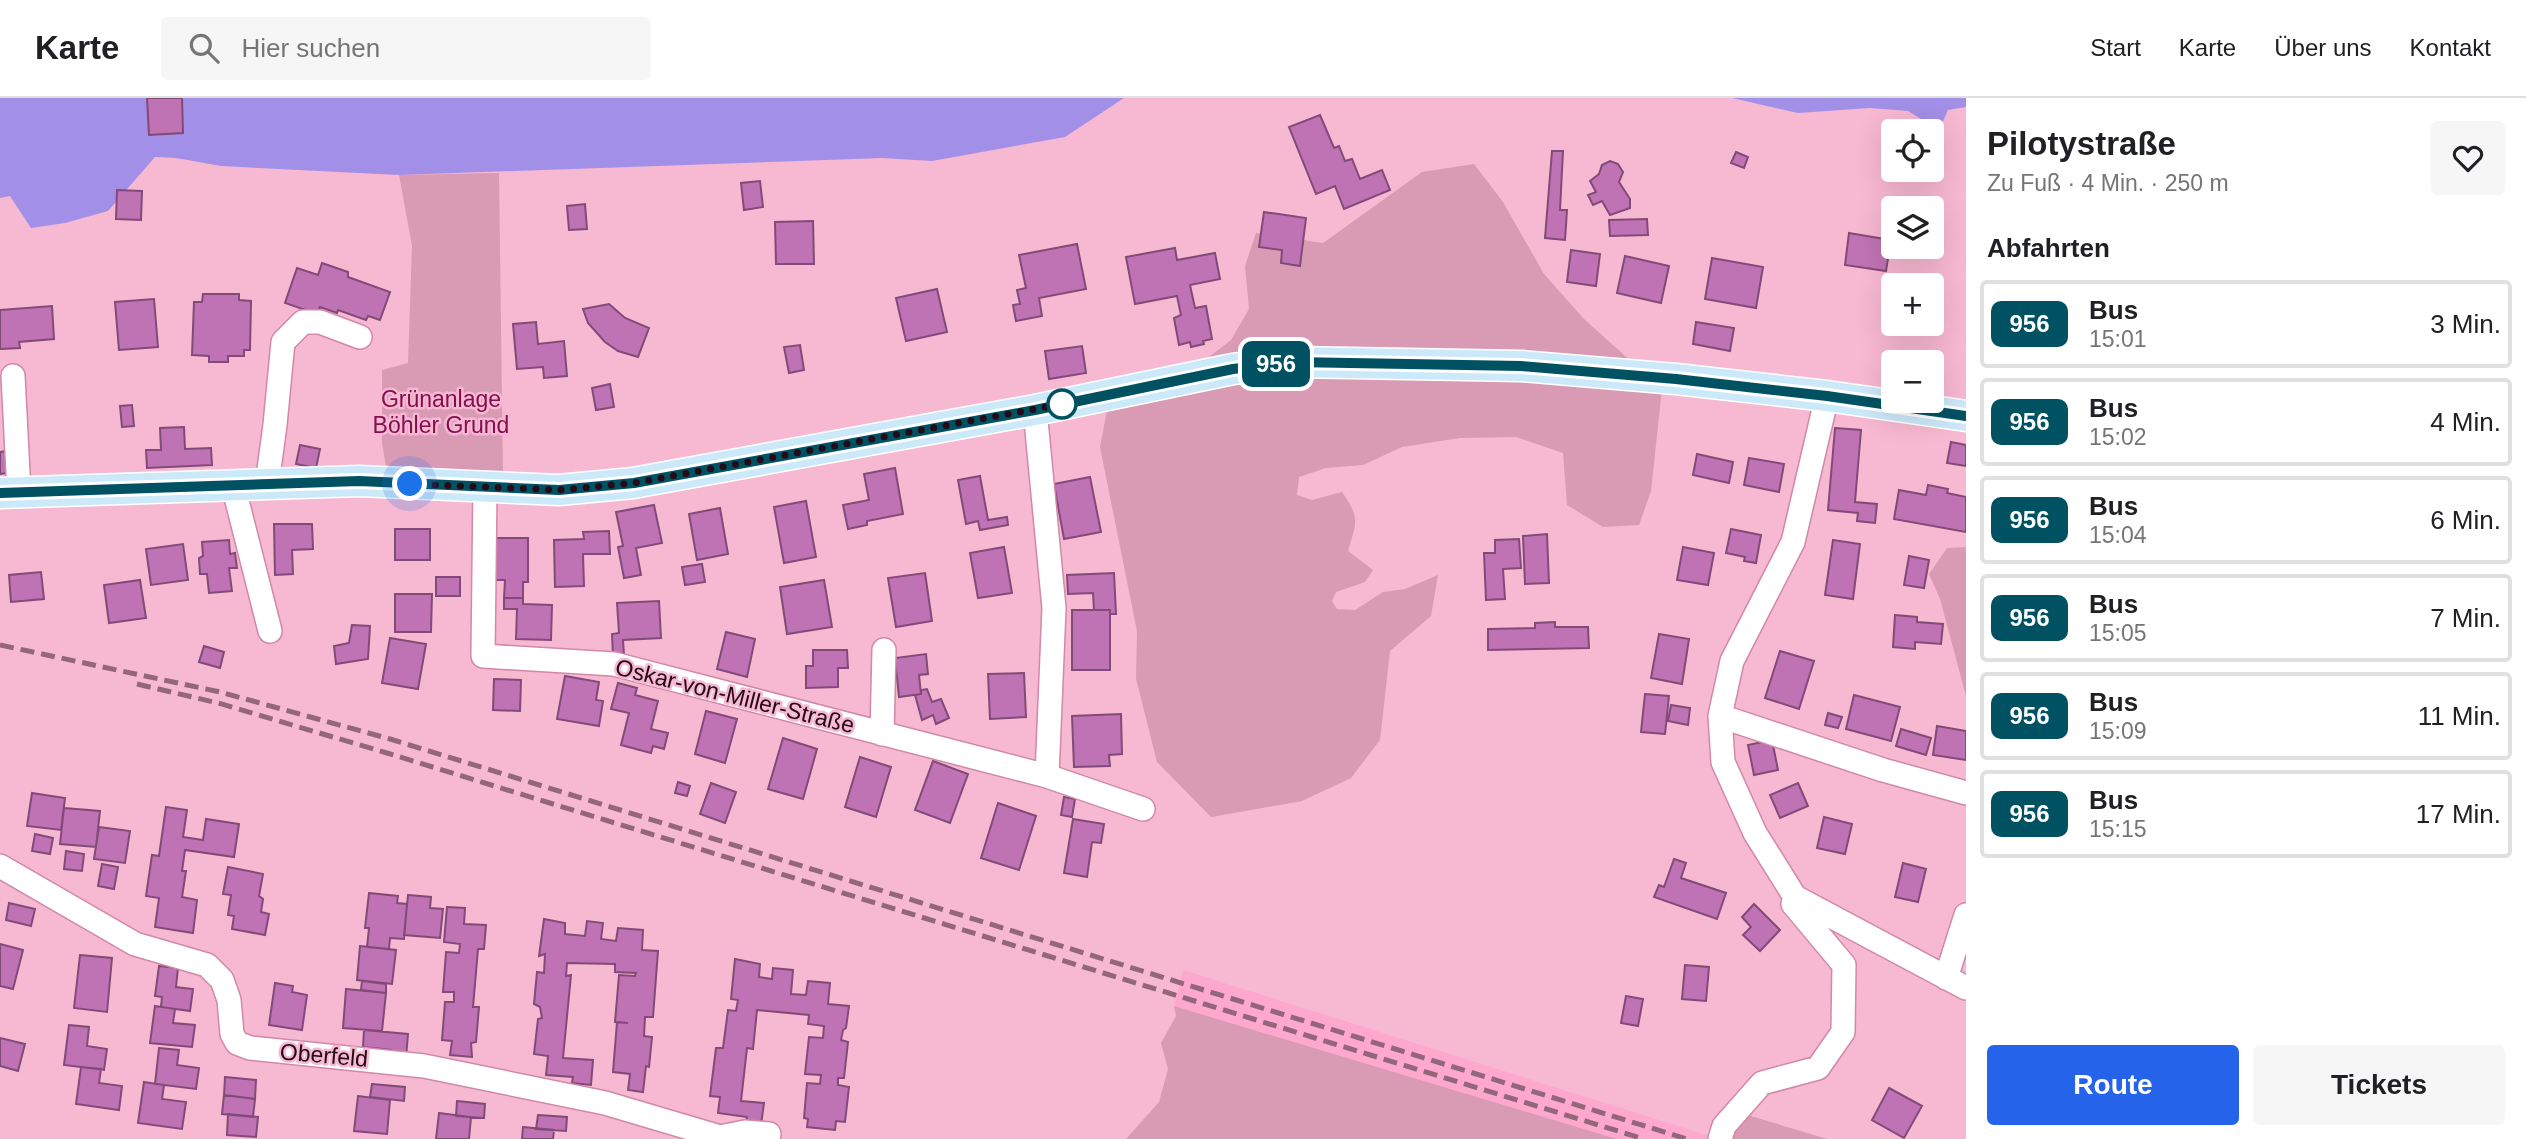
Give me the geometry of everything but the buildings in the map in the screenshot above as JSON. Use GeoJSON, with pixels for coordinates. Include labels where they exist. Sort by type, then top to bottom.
{"type":"FeatureCollection","features":[{"type":"Feature","properties":{"kind":"main road"},"geometry":{"type":"LineString","coordinates":[[9,493],[359,481],[559,490],[634,483],[1035,410],[1233,369],[1293,362],[1521,366],[1676,379],[1827,396],[1966,416]]}},
{"type":"Feature","properties":{"kind":"street"},"geometry":{"type":"LineString","coordinates":[[267,484],[283,342],[291,331],[303,322],[320,322],[359,337]]}},
{"type":"Feature","properties":{"kind":"street"},"geometry":{"type":"LineString","coordinates":[[9,493],[13,376]]}},
{"type":"Feature","properties":{"kind":"street"},"geometry":{"type":"LineString","coordinates":[[1827,396],[1793,542],[1732,661],[1720,716],[1723,762],[1755,833],[1796,897],[1956,983],[1966,915]]}},
{"type":"Feature","properties":{"kind":"street"},"geometry":{"type":"LineString","coordinates":[[1035,410],[1054,608],[1047,776]]}},
{"type":"Feature","properties":{"kind":"street"},"geometry":{"type":"LineString","coordinates":[[233,485],[270,631]]}},
{"type":"Feature","properties":{"kind":"street","name":"Oskar-von-Miller-Straße"},"geometry":{"type":"LineString","coordinates":[[485,487],[484,656],[614,664],[1047,776],[1143,809]]}},
{"type":"Feature","properties":{"kind":"street"},"geometry":{"type":"LineString","coordinates":[[883,734],[884,650]]}},
{"type":"Feature","properties":{"kind":"street"},"geometry":{"type":"LineString","coordinates":[[1720,716],[1883,771],[1966,793]]}},
{"type":"Feature","properties":{"kind":"street","name":"Oberfeld"},"geometry":{"type":"LineString","coordinates":[[1,873],[135,944],[207,965],[222,980],[229,1000],[232,1034],[237,1043],[250,1048],[425,1066],[605,1103],[721,1138],[745,1132],[769,1133],[768,1139]]}},
{"type":"Feature","properties":{"kind":"street"},"geometry":{"type":"LineString","coordinates":[[1722,1133],[1762,1083],[1818,1068],[1843,1032],[1844,965],[1793,904],[1796,897]]}},
{"type":"Feature","properties":{"kind":"shaded area"},"geometry":{"type":"Polygon","coordinates":[[[0,98],[1124,98],[1065,137],[932,161],[882,158],[399,175],[221,166],[155,157],[108,211],[65,223],[31,228],[10,196],[0,198],[0,98]]]}},
{"type":"Feature","properties":{"kind":"shaded area"},"geometry":{"type":"Polygon","coordinates":[[[1732,98],[1966,98],[1966,107],[1948,110],[1944,119],[1921,119],[1908,111],[1870,108],[1798,113],[1732,98]]]}},
{"type":"Feature","properties":{"kind":"shaded area"},"geometry":{"type":"Polygon","coordinates":[[[1183,970],[1716,1138],[1617,1139],[1174,1006],[1183,970]]]}},
{"type":"Feature","properties":{"kind":"green space"},"geometry":{"type":"Polygon","coordinates":[[[1474,164],[1503,202],[1544,274],[1584,319],[1662,389],[1651,491],[1639,525],[1603,527],[1567,505],[1563,453],[1516,437],[1460,438],[1402,447],[1363,465],[1326,468],[1299,477],[1297,495],[1312,500],[1342,492],[1352,508],[1355,520],[1348,551],[1373,570],[1365,582],[1336,592],[1332,601],[1337,609],[1355,610],[1383,592],[1405,589],[1438,575],[1431,616],[1390,651],[1380,740],[1351,778],[1302,801],[1211,817],[1157,762],[1136,679],[1137,631],[1100,447],[1107,410],[1205,360],[1231,340],[1249,309],[1245,266],[1256,233],[1323,243],[1422,172],[1474,164]]]}},
{"type":"Feature","properties":{"kind":"green space","name":"Grünanlage Böhler Grund"},"geometry":{"type":"Polygon","coordinates":[[[499,173],[503,475],[387,472],[382,443],[382,370],[408,363],[412,246],[399,175],[499,173]]]}},
{"type":"Feature","properties":{"kind":"green space"},"geometry":{"type":"Polygon","coordinates":[[[1966,547],[1966,696],[1940,599],[1929,574],[1947,548],[1966,547]]]}},
{"type":"Feature","properties":{"kind":"green space"},"geometry":{"type":"Polygon","coordinates":[[[1174,1006],[1617,1139],[1126,1139],[1159,1102],[1168,1069],[1161,1043],[1176,1016],[1174,1006]]]}},
{"type":"Feature","properties":{"kind":"green space"},"geometry":{"type":"Polygon","coordinates":[[[1741,1113],[1827,1139],[1725,1139],[1741,1113]]]}},
{"type":"Feature","properties":{"kind":"railway"},"geometry":{"type":"LineString","coordinates":[[0,645],[220,692],[390,739],[1687,1139]]}},
{"type":"Feature","properties":{"kind":"railway"},"geometry":{"type":"LineString","coordinates":[[137,684],[218,703],[387,753],[1644,1139]]}},
{"type":"Feature","properties":{"kind":"bus line","name":"956"},"geometry":{"type":"LineString","coordinates":[[0,493],[359,481],[559,490],[634,483],[1035,410],[1233,369],[1293,362],[1521,366],[1676,379],[1827,396],[1966,416]]}},
{"type":"Feature","properties":{"kind":"route"},"geometry":{"type":"LineString","coordinates":[[410,484],[559,490],[634,483],[1062,404]]}}]}
